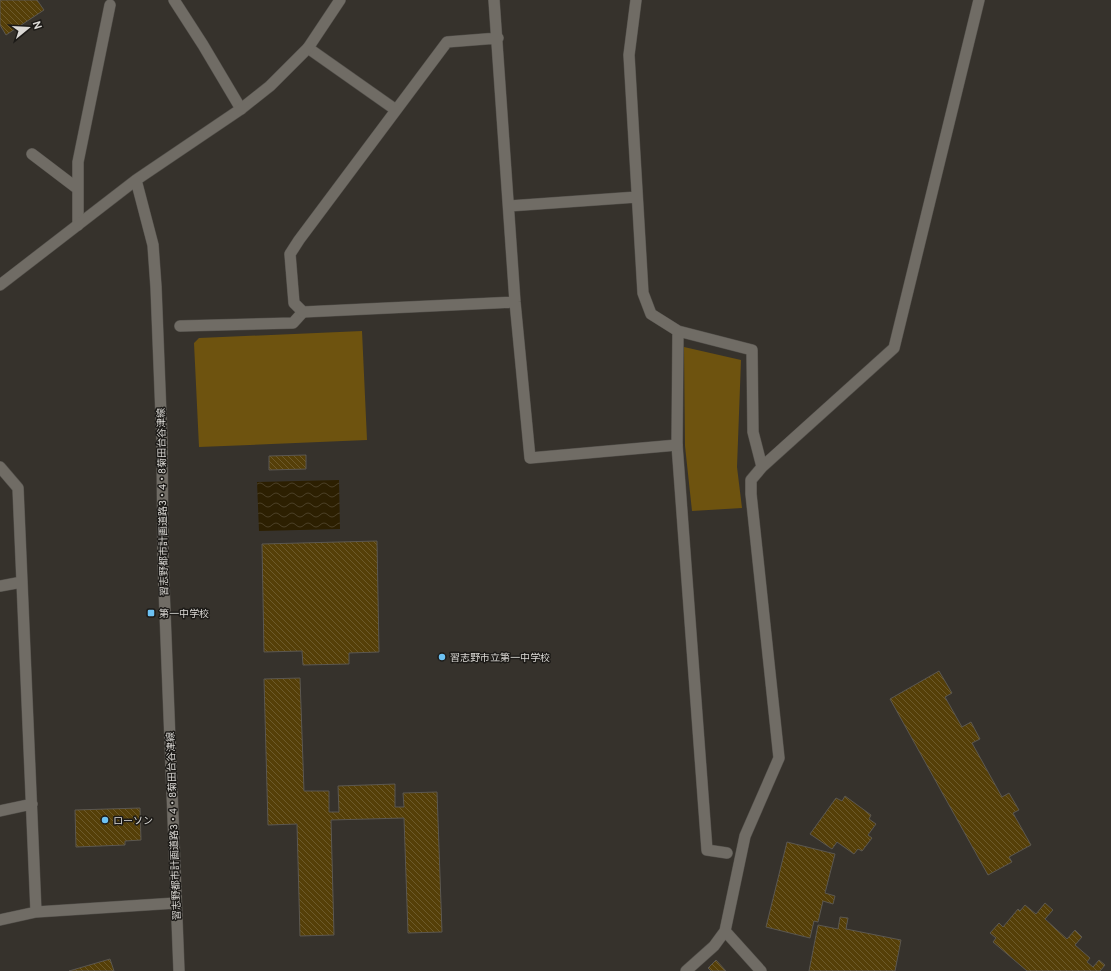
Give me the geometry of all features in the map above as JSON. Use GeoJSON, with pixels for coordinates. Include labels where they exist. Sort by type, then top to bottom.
{"type":"FeatureCollection","features":[{"type":"Feature","properties":{"kind":"street"},"geometry":{"type":"LineString","coordinates":[[174,0],[242,109]]}},
{"type":"Feature","properties":{"kind":"street"},"geometry":{"type":"LineString","coordinates":[[0,285],[136,180],[242,109],[270,86],[308,48],[340,0]]}},
{"type":"Feature","properties":{"kind":"street"},"geometry":{"type":"LineString","coordinates":[[494,0],[498,38],[515,302],[530,458],[677,445]]}},
{"type":"Feature","properties":{"kind":"street"},"geometry":{"type":"LineString","coordinates":[[636,0],[629,55],[643,293],[651,314],[678,331],[752,350],[753,432],[762,467]]}},
{"type":"Feature","properties":{"kind":"street"},"geometry":{"type":"LineString","coordinates":[[686,971],[714,946],[726,931],[745,836],[779,758],[750,494],[751,480],[762,467],[894,348],[979,0]]}},
{"type":"Feature","properties":{"kind":"street"},"geometry":{"type":"LineString","coordinates":[[78,225],[78,162],[110,5]]}},
{"type":"Feature","properties":{"kind":"street"},"geometry":{"type":"LineString","coordinates":[[303,312],[294,303],[290,254],[299,240],[447,42],[498,38]]}},
{"type":"Feature","properties":{"kind":"street"},"geometry":{"type":"LineString","coordinates":[[308,48],[396,110]]}},
{"type":"Feature","properties":{"kind":"street"},"geometry":{"type":"LineString","coordinates":[[32,154],[78,189]]}},
{"type":"Feature","properties":{"kind":"street","name":"習志野都市計画道路3・4・8菊田台谷津線"},"geometry":{"type":"LineString","coordinates":[[136,180],[152,245],[156,287],[162,441],[162,561],[179,971]]}},
{"type":"Feature","properties":{"kind":"street"},"geometry":{"type":"LineString","coordinates":[[509,206],[637,197]]}},
{"type":"Feature","properties":{"kind":"street"},"geometry":{"type":"LineString","coordinates":[[180,326],[293,323],[303,312],[515,302]]}},
{"type":"Feature","properties":{"kind":"street"},"geometry":{"type":"LineString","coordinates":[[678,331],[677,445],[707,850],[727,853]]}},
{"type":"Feature","properties":{"kind":"street"},"geometry":{"type":"LineString","coordinates":[[0,467],[18,488],[36,912]]}},
{"type":"Feature","properties":{"kind":"street"},"geometry":{"type":"LineString","coordinates":[[0,586],[22,582]]}},
{"type":"Feature","properties":{"kind":"street"},"geometry":{"type":"LineString","coordinates":[[0,812],[32,804]]}},
{"type":"Feature","properties":{"kind":"street"},"geometry":{"type":"LineString","coordinates":[[0,920],[36,912],[176,903]]}},
{"type":"Feature","properties":{"kind":"street"},"geometry":{"type":"LineString","coordinates":[[726,931],[761,971]]}},
{"type":"Feature","properties":{"kind":"shaded area"},"geometry":{"type":"Polygon","coordinates":[[[362,331],[367,440],[199,447],[194,343],[199,338],[362,331]]]}},
{"type":"Feature","properties":{"kind":"shaded area"},"geometry":{"type":"Polygon","coordinates":[[[684,347],[741,360],[737,467],[742,508],[692,511],[685,446],[684,347]]]}},
{"type":"Feature","properties":{"kind":"water"},"geometry":{"type":"Polygon","coordinates":[[[339,480],[340,529],[259,531],[257,482],[339,480]]]}},
{"type":"Feature","properties":{"kind":"building"},"geometry":{"type":"Polygon","coordinates":[[[0,0],[37,0],[44,10],[6,35],[0,25],[0,0]]]}},
{"type":"Feature","properties":{"kind":"building"},"geometry":{"type":"Polygon","coordinates":[[[306,455],[306,469],[269,470],[269,456],[306,455]]]}},
{"type":"Feature","properties":{"kind":"building"},"geometry":{"type":"Polygon","coordinates":[[[377,541],[379,652],[349,653],[349,664],[303,665],[302,651],[264,652],[262,544],[377,541]]]}},
{"type":"Feature","properties":{"kind":"building"},"geometry":{"type":"Polygon","coordinates":[[[939,671],[952,693],[945,697],[962,727],[971,722],[980,739],[972,743],[1002,797],[1009,793],[1019,810],[1013,813],[1031,845],[1009,857],[1012,862],[988,875],[890,699],[939,671]]]}},
{"type":"Feature","properties":{"kind":"building"},"geometry":{"type":"Polygon","coordinates":[[[300,678],[304,791],[329,791],[329,812],[339,812],[338,786],[395,784],[395,807],[404,807],[403,793],[437,792],[442,932],[408,933],[404,818],[331,820],[334,935],[300,936],[297,824],[268,825],[264,679],[300,678]]]}},
{"type":"Feature","properties":{"kind":"building"},"geometry":{"type":"Polygon","coordinates":[[[845,796],[871,815],[869,819],[876,824],[868,835],[872,838],[862,851],[858,849],[854,854],[837,842],[832,849],[810,834],[836,798],[842,801],[845,796]]]}},
{"type":"Feature","properties":{"kind":"building"},"geometry":{"type":"Polygon","coordinates":[[[140,808],[141,840],[125,841],[125,845],[76,847],[75,810],[140,808]]]}},
{"type":"Feature","properties":{"kind":"building"},"geometry":{"type":"Polygon","coordinates":[[[787,842],[835,854],[825,893],[835,896],[833,904],[823,901],[818,922],[814,921],[810,938],[766,927],[787,842]]]}},
{"type":"Feature","properties":{"kind":"building"},"geometry":{"type":"Polygon","coordinates":[[[1045,903],[1053,910],[1045,919],[1067,939],[1075,930],[1082,937],[1075,945],[1090,958],[1087,962],[1093,967],[1099,960],[1105,965],[1100,971],[1027,971],[993,942],[996,938],[990,933],[999,923],[1003,927],[1018,909],[1020,911],[1025,905],[1036,914],[1045,903]]]}},
{"type":"Feature","properties":{"kind":"building"},"geometry":{"type":"Polygon","coordinates":[[[840,917],[848,918],[846,929],[901,940],[895,971],[809,971],[818,925],[838,929],[840,917]]]}},
{"type":"Feature","properties":{"kind":"building"},"geometry":{"type":"Polygon","coordinates":[[[110,959],[114,971],[69,971],[110,959]]]}},
{"type":"Feature","properties":{"kind":"building"},"geometry":{"type":"Polygon","coordinates":[[[716,960],[726,971],[711,971],[708,968],[716,960]]]}},
{"type":"Feature","properties":{"kind":"place","name":"第一中学校"},"geometry":{"type":"Point","coordinates":[151,613]}},
{"type":"Feature","properties":{"kind":"place","name":"習志野市立第一中学校"},"geometry":{"type":"Point","coordinates":[442,657]}},
{"type":"Feature","properties":{"kind":"place","name":"ローソン"},"geometry":{"type":"Point","coordinates":[105,820]}}]}
